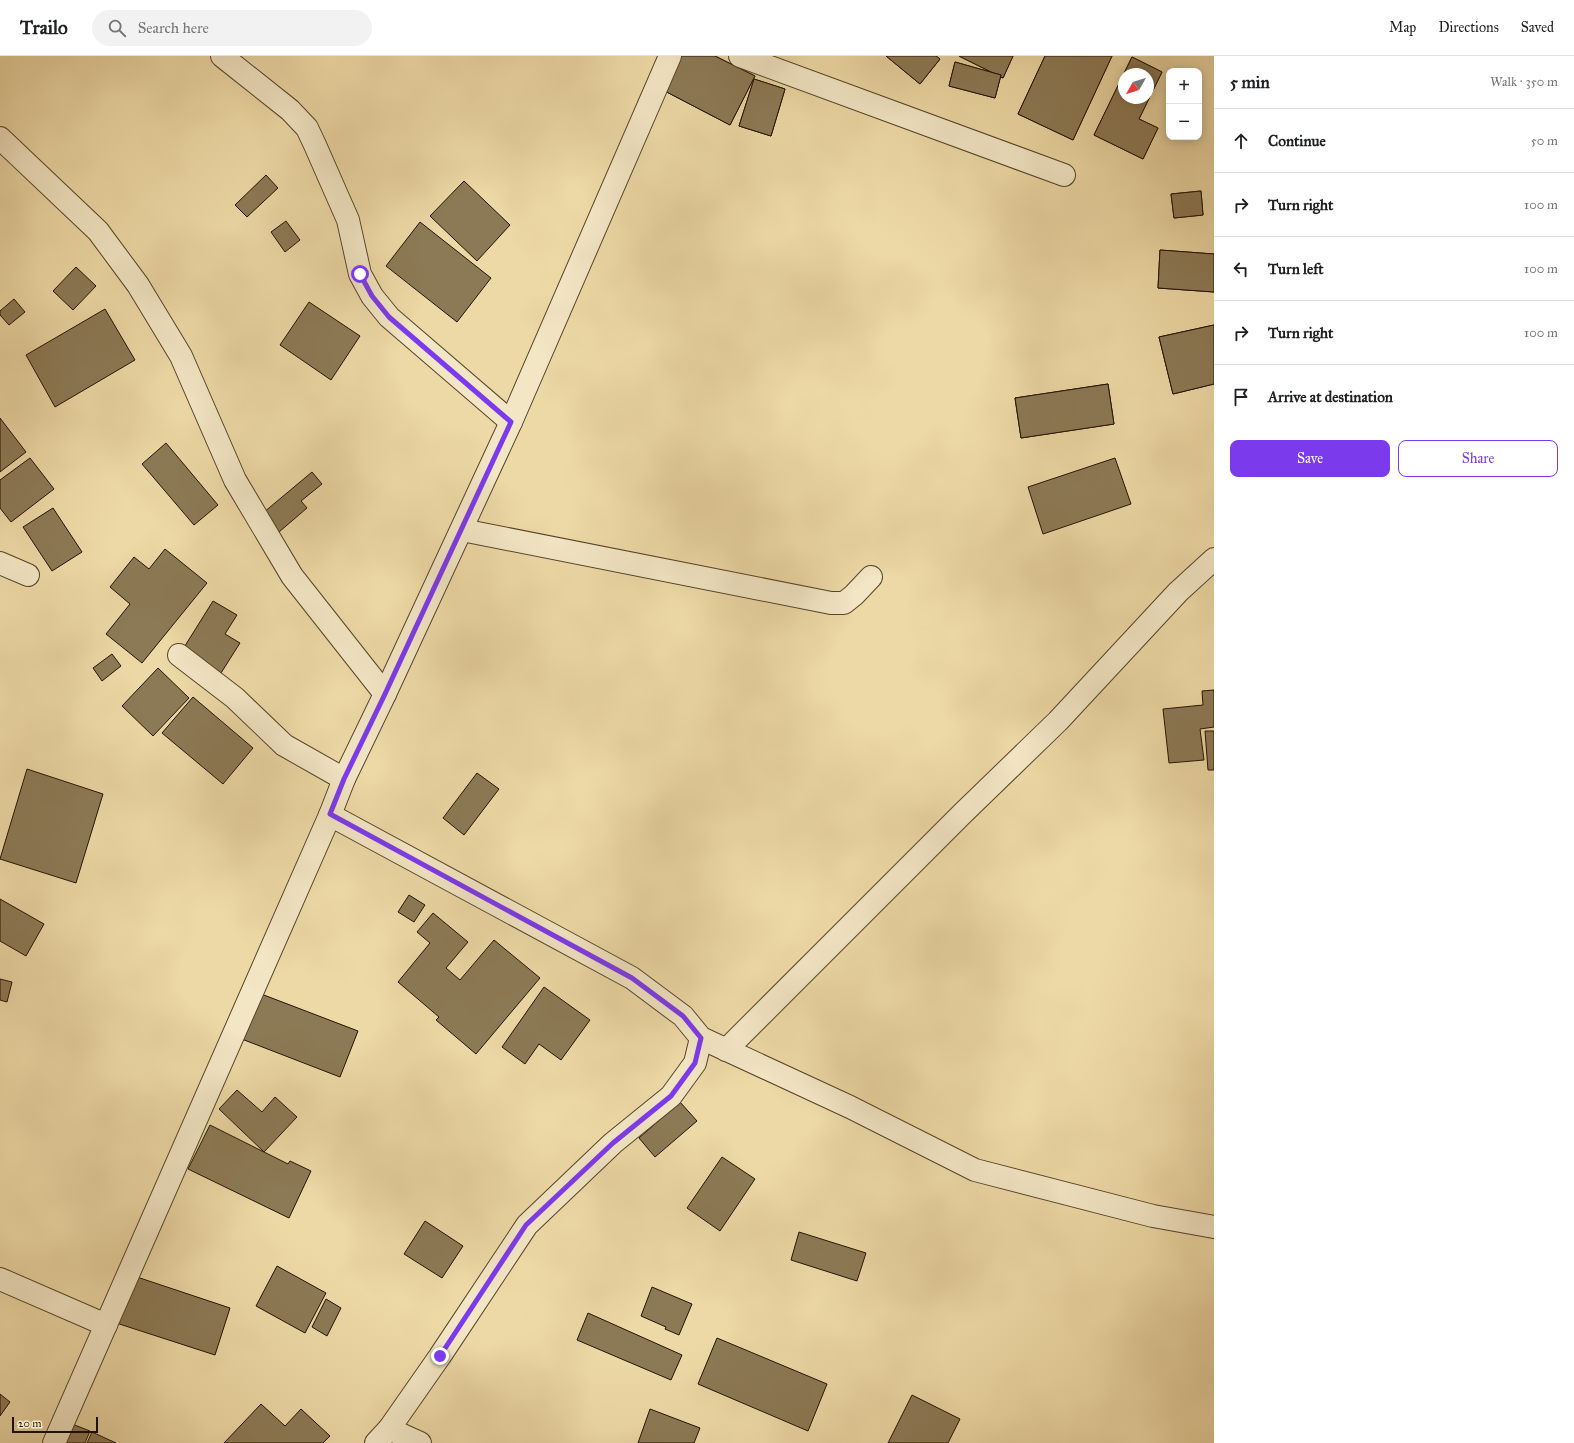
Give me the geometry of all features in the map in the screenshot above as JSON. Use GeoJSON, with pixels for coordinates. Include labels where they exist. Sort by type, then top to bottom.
{"type":"FeatureCollection","features":[{"type":"Feature","properties":{"kind":"street"},"geometry":{"type":"LineString","coordinates":[[222,56],[290,110],[307,128],[348,220],[360,274],[372,296],[389,317],[511,422]]}},
{"type":"Feature","properties":{"kind":"street"},"geometry":{"type":"LineString","coordinates":[[54,1443],[344,779],[462,530],[511,422],[670,56]]}},
{"type":"Feature","properties":{"kind":"street"},"geometry":{"type":"LineString","coordinates":[[740,56],[1064,175]]}},
{"type":"Feature","properties":{"kind":"street"},"geometry":{"type":"LineString","coordinates":[[0,138],[98,231],[138,285],[181,356],[235,480],[292,576],[385,694]]}},
{"type":"Feature","properties":{"kind":"street"},"geometry":{"type":"LineString","coordinates":[[462,530],[831,603],[844,603],[871,577]]}},
{"type":"Feature","properties":{"kind":"street"},"geometry":{"type":"LineString","coordinates":[[726,1050],[963,813],[1058,721],[1178,592],[1214,560]]}},
{"type":"Feature","properties":{"kind":"street"},"geometry":{"type":"LineString","coordinates":[[0,563],[28,575]]}},
{"type":"Feature","properties":{"kind":"street"},"geometry":{"type":"LineString","coordinates":[[179,655],[235,698],[284,745],[344,779]]}},
{"type":"Feature","properties":{"kind":"street"},"geometry":{"type":"LineString","coordinates":[[330,814],[632,978],[683,1016],[701,1038],[850,1107],[975,1170],[1153,1216],[1214,1227]]}},
{"type":"Feature","properties":{"kind":"street"},"geometry":{"type":"LineString","coordinates":[[420,1443],[382,1436],[440,1356],[526,1225],[613,1143],[671,1096],[695,1063],[701,1038]]}},
{"type":"Feature","properties":{"kind":"street"},"geometry":{"type":"LineString","coordinates":[[0,1279],[106,1325]]}},
{"type":"Feature","properties":{"kind":"building"},"geometry":{"type":"Polygon","coordinates":[[[676,56],[715,56],[755,76],[730,125],[659,88],[676,56]]]}},
{"type":"Feature","properties":{"kind":"building"},"geometry":{"type":"Polygon","coordinates":[[[676,56],[715,56],[755,76],[730,125],[659,88],[676,56]]]}},
{"type":"Feature","properties":{"kind":"building"},"geometry":{"type":"Polygon","coordinates":[[[886,56],[936,56],[940,59],[920,84],[886,56]]]}},
{"type":"Feature","properties":{"kind":"building"},"geometry":{"type":"Polygon","coordinates":[[[886,56],[936,56],[940,59],[920,84],[886,56]]]}},
{"type":"Feature","properties":{"kind":"building"},"geometry":{"type":"Polygon","coordinates":[[[959,56],[1013,56],[1003,78],[959,56]]]}},
{"type":"Feature","properties":{"kind":"building"},"geometry":{"type":"Polygon","coordinates":[[[959,56],[1013,56],[1003,78],[959,56]]]}},
{"type":"Feature","properties":{"kind":"building"},"geometry":{"type":"Polygon","coordinates":[[[1045,56],[1112,56],[1073,140],[1018,114],[1045,56]]]}},
{"type":"Feature","properties":{"kind":"building"},"geometry":{"type":"Polygon","coordinates":[[[1045,56],[1112,56],[1073,140],[1018,114],[1045,56]]]}},
{"type":"Feature","properties":{"kind":"building"},"geometry":{"type":"Polygon","coordinates":[[[1132,57],[1154,68],[1127,68],[1132,57]]]}},
{"type":"Feature","properties":{"kind":"building"},"geometry":{"type":"Polygon","coordinates":[[[1132,57],[1154,68],[1127,68],[1132,57]]]}},
{"type":"Feature","properties":{"kind":"building"},"geometry":{"type":"Polygon","coordinates":[[[955,62],[1001,75],[995,98],[949,86],[955,62]]]}},
{"type":"Feature","properties":{"kind":"building"},"geometry":{"type":"Polygon","coordinates":[[[955,62],[1001,75],[995,98],[949,86],[955,62]]]}},
{"type":"Feature","properties":{"kind":"building"},"geometry":{"type":"Polygon","coordinates":[[[1154,68],[1162,72],[1154,88],[1154,68]]]}},
{"type":"Feature","properties":{"kind":"building"},"geometry":{"type":"Polygon","coordinates":[[[1154,68],[1162,72],[1154,88],[1154,68]]]}},
{"type":"Feature","properties":{"kind":"building"},"geometry":{"type":"Polygon","coordinates":[[[754,79],[785,89],[771,136],[739,126],[754,79]]]}},
{"type":"Feature","properties":{"kind":"building"},"geometry":{"type":"Polygon","coordinates":[[[754,79],[785,89],[771,136],[739,126],[754,79]]]}},
{"type":"Feature","properties":{"kind":"building"},"geometry":{"type":"Polygon","coordinates":[[[1118,86],[1118,104],[1146,104],[1139,119],[1158,128],[1143,159],[1094,135],[1118,86]]]}},
{"type":"Feature","properties":{"kind":"building"},"geometry":{"type":"Polygon","coordinates":[[[1118,86],[1118,104],[1146,104],[1139,119],[1158,128],[1143,159],[1094,135],[1118,86]]]}},
{"type":"Feature","properties":{"kind":"building"},"geometry":{"type":"Polygon","coordinates":[[[266,175],[278,188],[247,217],[235,205],[266,175]]]}},
{"type":"Feature","properties":{"kind":"building"},"geometry":{"type":"Polygon","coordinates":[[[464,181],[510,225],[477,261],[430,216],[464,181]]]}},
{"type":"Feature","properties":{"kind":"building"},"geometry":{"type":"Polygon","coordinates":[[[1201,191],[1203,215],[1174,218],[1171,194],[1201,191]]]}},
{"type":"Feature","properties":{"kind":"building"},"geometry":{"type":"Polygon","coordinates":[[[1201,191],[1203,215],[1174,218],[1171,194],[1201,191]]]}},
{"type":"Feature","properties":{"kind":"building"},"geometry":{"type":"Polygon","coordinates":[[[286,221],[300,240],[285,252],[271,232],[286,221]]]}},
{"type":"Feature","properties":{"kind":"building"},"geometry":{"type":"Polygon","coordinates":[[[420,222],[491,278],[457,322],[386,266],[420,222]]]}},
{"type":"Feature","properties":{"kind":"building"},"geometry":{"type":"Polygon","coordinates":[[[1160,250],[1214,254],[1214,292],[1158,288],[1160,250]]]}},
{"type":"Feature","properties":{"kind":"building"},"geometry":{"type":"Polygon","coordinates":[[[1160,250],[1214,254],[1214,292],[1158,288],[1160,250]]]}},
{"type":"Feature","properties":{"kind":"building"},"geometry":{"type":"Polygon","coordinates":[[[76,267],[96,286],[73,310],[53,291],[76,267]]]}},
{"type":"Feature","properties":{"kind":"building"},"geometry":{"type":"Polygon","coordinates":[[[14,299],[25,312],[9,325],[0,315],[0,311],[14,299]]]}},
{"type":"Feature","properties":{"kind":"building"},"geometry":{"type":"Polygon","coordinates":[[[309,302],[360,336],[331,380],[280,345],[309,302]]]}},
{"type":"Feature","properties":{"kind":"building"},"geometry":{"type":"Polygon","coordinates":[[[105,309],[135,360],[55,407],[26,355],[105,309]]]}},
{"type":"Feature","properties":{"kind":"building"},"geometry":{"type":"Polygon","coordinates":[[[1214,325],[1214,384],[1173,394],[1159,337],[1214,325]]]}},
{"type":"Feature","properties":{"kind":"building"},"geometry":{"type":"Polygon","coordinates":[[[1214,325],[1214,384],[1173,394],[1159,337],[1214,325]]]}},
{"type":"Feature","properties":{"kind":"building"},"geometry":{"type":"Polygon","coordinates":[[[1108,384],[1114,424],[1021,438],[1015,398],[1108,384]]]}},
{"type":"Feature","properties":{"kind":"building"},"geometry":{"type":"Polygon","coordinates":[[[1108,384],[1114,424],[1021,438],[1015,398],[1108,384]]]}},
{"type":"Feature","properties":{"kind":"building"},"geometry":{"type":"Polygon","coordinates":[[[0,418],[26,452],[0,472],[0,418]]]}},
{"type":"Feature","properties":{"kind":"building"},"geometry":{"type":"Polygon","coordinates":[[[166,443],[218,505],[194,525],[142,464],[166,443]]]}},
{"type":"Feature","properties":{"kind":"building"},"geometry":{"type":"Polygon","coordinates":[[[30,458],[54,489],[11,522],[0,508],[0,480],[30,458]]]}},
{"type":"Feature","properties":{"kind":"building"},"geometry":{"type":"Polygon","coordinates":[[[1115,458],[1131,504],[1043,534],[1028,487],[1115,458]]]}},
{"type":"Feature","properties":{"kind":"building"},"geometry":{"type":"Polygon","coordinates":[[[312,472],[322,484],[301,501],[307,508],[279,532],[263,513],[312,472]]]}},
{"type":"Feature","properties":{"kind":"building"},"geometry":{"type":"Polygon","coordinates":[[[53,508],[82,552],[52,571],[23,527],[53,508]]]}},
{"type":"Feature","properties":{"kind":"building"},"geometry":{"type":"Polygon","coordinates":[[[165,549],[207,583],[142,663],[106,634],[130,604],[110,587],[134,557],[149,569],[165,549]]]}},
{"type":"Feature","properties":{"kind":"building"},"geometry":{"type":"Polygon","coordinates":[[[213,601],[237,615],[225,634],[240,643],[221,673],[183,649],[213,601]]]}},
{"type":"Feature","properties":{"kind":"building"},"geometry":{"type":"Polygon","coordinates":[[[112,654],[121,666],[102,681],[93,668],[112,654]]]}},
{"type":"Feature","properties":{"kind":"building"},"geometry":{"type":"Polygon","coordinates":[[[158,668],[189,698],[153,736],[122,706],[158,668]]]}},
{"type":"Feature","properties":{"kind":"building"},"geometry":{"type":"Polygon","coordinates":[[[1214,690],[1214,727],[1200,729],[1204,760],[1169,763],[1163,709],[1203,705],[1202,691],[1214,690]]]}},
{"type":"Feature","properties":{"kind":"building"},"geometry":{"type":"Polygon","coordinates":[[[193,697],[253,748],[223,784],[162,733],[193,697]]]}},
{"type":"Feature","properties":{"kind":"building"},"geometry":{"type":"Polygon","coordinates":[[[1205,731],[1214,731],[1214,770],[1208,770],[1205,731]]]}},
{"type":"Feature","properties":{"kind":"building"},"geometry":{"type":"Polygon","coordinates":[[[27,769],[103,794],[76,883],[0,859],[27,769]]]}},
{"type":"Feature","properties":{"kind":"building"},"geometry":{"type":"Polygon","coordinates":[[[477,773],[499,789],[464,835],[443,818],[477,773]]]}},
{"type":"Feature","properties":{"kind":"building"},"geometry":{"type":"Polygon","coordinates":[[[409,895],[425,905],[414,922],[398,912],[409,895]]]}},
{"type":"Feature","properties":{"kind":"building"},"geometry":{"type":"Polygon","coordinates":[[[0,899],[44,924],[26,956],[0,941],[0,899]]]}},
{"type":"Feature","properties":{"kind":"building"},"geometry":{"type":"Polygon","coordinates":[[[433,913],[468,942],[446,968],[460,980],[494,940],[540,978],[476,1054],[436,1020],[439,1017],[398,982],[430,943],[417,932],[433,913]]]}},
{"type":"Feature","properties":{"kind":"building"},"geometry":{"type":"Polygon","coordinates":[[[0,979],[12,982],[7,1002],[0,1000],[0,979]]]}},
{"type":"Feature","properties":{"kind":"building"},"geometry":{"type":"Polygon","coordinates":[[[544,987],[590,1020],[561,1060],[539,1044],[525,1064],[502,1047],[544,987]]]}},
{"type":"Feature","properties":{"kind":"building"},"geometry":{"type":"Polygon","coordinates":[[[256,992],[358,1031],[340,1077],[239,1038],[256,992]]]}},
{"type":"Feature","properties":{"kind":"building"},"geometry":{"type":"Polygon","coordinates":[[[237,1090],[262,1112],[275,1097],[297,1117],[264,1152],[219,1109],[237,1090]]]}},
{"type":"Feature","properties":{"kind":"building"},"geometry":{"type":"Polygon","coordinates":[[[680,1102],[697,1121],[655,1157],[639,1138],[680,1102]]]}},
{"type":"Feature","properties":{"kind":"building"},"geometry":{"type":"Polygon","coordinates":[[[210,1125],[288,1164],[290,1161],[311,1171],[289,1218],[188,1169],[210,1125]]]}},
{"type":"Feature","properties":{"kind":"building"},"geometry":{"type":"Polygon","coordinates":[[[722,1157],[755,1179],[720,1231],[687,1208],[722,1157]]]}},
{"type":"Feature","properties":{"kind":"building"},"geometry":{"type":"Polygon","coordinates":[[[425,1221],[463,1246],[442,1278],[404,1254],[425,1221]]]}},
{"type":"Feature","properties":{"kind":"building"},"geometry":{"type":"Polygon","coordinates":[[[799,1232],[866,1253],[857,1281],[791,1260],[799,1232]]]}},
{"type":"Feature","properties":{"kind":"building"},"geometry":{"type":"Polygon","coordinates":[[[277,1266],[326,1293],[305,1333],[256,1306],[277,1266]]]}},
{"type":"Feature","properties":{"kind":"building"},"geometry":{"type":"Polygon","coordinates":[[[125,1273],[230,1308],[215,1355],[110,1321],[125,1273]]]}},
{"type":"Feature","properties":{"kind":"building"},"geometry":{"type":"Polygon","coordinates":[[[652,1287],[692,1304],[679,1335],[665,1329],[666,1327],[641,1316],[652,1287]]]}},
{"type":"Feature","properties":{"kind":"building"},"geometry":{"type":"Polygon","coordinates":[[[326,1299],[341,1308],[327,1336],[312,1327],[326,1299]]]}},
{"type":"Feature","properties":{"kind":"building"},"geometry":{"type":"Polygon","coordinates":[[[588,1313],[682,1355],[671,1380],[577,1340],[588,1313]]]}},
{"type":"Feature","properties":{"kind":"building"},"geometry":{"type":"Polygon","coordinates":[[[717,1338],[827,1384],[808,1431],[698,1384],[717,1338]]]}},
{"type":"Feature","properties":{"kind":"building"},"geometry":{"type":"Polygon","coordinates":[[[0,1394],[10,1402],[0,1416],[0,1394]]]}},
{"type":"Feature","properties":{"kind":"building"},"geometry":{"type":"Polygon","coordinates":[[[912,1395],[960,1419],[948,1443],[888,1443],[912,1395]]]}},
{"type":"Feature","properties":{"kind":"building"},"geometry":{"type":"Polygon","coordinates":[[[261,1404],[285,1426],[301,1409],[330,1436],[323,1443],[224,1443],[261,1404]]]}},
{"type":"Feature","properties":{"kind":"building"},"geometry":{"type":"Polygon","coordinates":[[[650,1409],[700,1428],[694,1443],[638,1443],[650,1409]]]}},
{"type":"Feature","properties":{"kind":"building"},"geometry":{"type":"Polygon","coordinates":[[[67,1422],[90,1431],[85,1443],[61,1443],[67,1422]]]}},
{"type":"Feature","properties":{"kind":"building"},"geometry":{"type":"Polygon","coordinates":[[[92,1432],[116,1443],[87,1443],[92,1432]]]}},
{"type":"Feature","properties":{"kind":"route"},"geometry":{"type":"LineString","coordinates":[[360,274],[372,296],[389,317],[511,422],[462,530],[344,779],[330,814],[632,978],[683,1016],[701,1038],[695,1063],[671,1096],[613,1143],[526,1225],[440,1356]]}}]}
